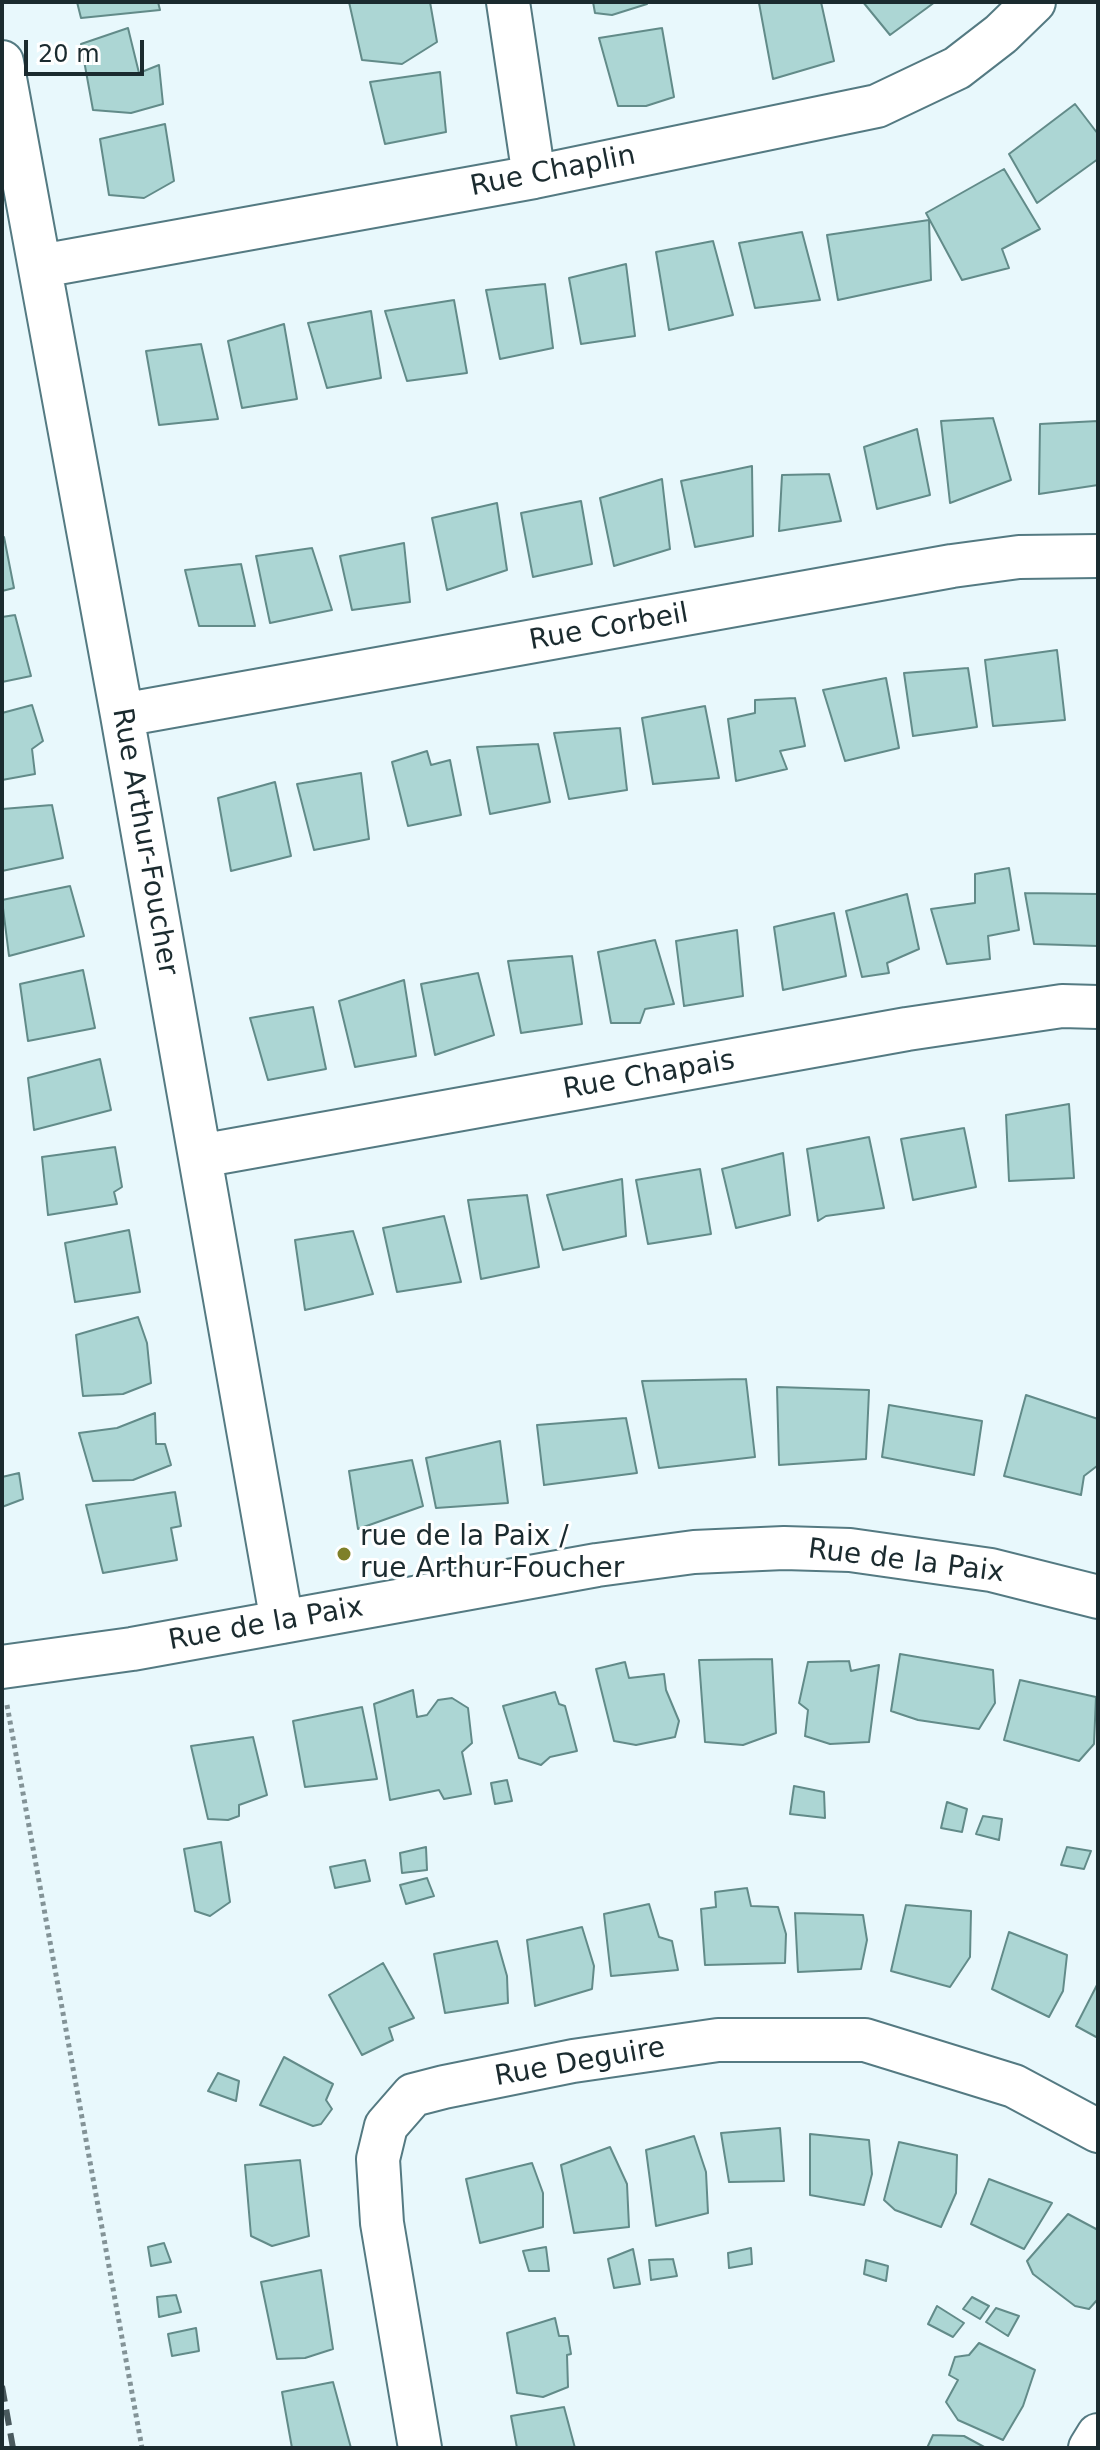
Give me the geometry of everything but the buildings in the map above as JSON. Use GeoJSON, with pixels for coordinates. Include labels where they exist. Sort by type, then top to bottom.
{"type":"FeatureCollection","features":[{"type":"Feature","properties":{"kind":"street"},"geometry":{"type":"LineString","coordinates":[[508,2],[534,177]]}},
{"type":"Feature","properties":{"kind":"street","name":"Rue Chaplin"},"geometry":{"type":"LineString","coordinates":[[41,266],[534,177],[877,106],[938,79],[967,62],[1034,2]]}},
{"type":"Feature","properties":{"kind":"street","name":"Rue Arthur-Foucher"},"geometry":{"type":"LineString","coordinates":[[2,62],[122,715],[282,1622]]}},
{"type":"Feature","properties":{"kind":"street","name":"Rue Corbeil"},"geometry":{"type":"LineString","coordinates":[[122,715],[952,566],[1019,557],[1098,556]]}},
{"type":"Feature","properties":{"kind":"street","name":"Rue Chapais"},"geometry":{"type":"LineString","coordinates":[[200,1156],[907,1029],[1062,1006],[1098,1007]]}},
{"type":"Feature","properties":{"kind":"street","name":"Rue de la Paix"},"geometry":{"type":"LineString","coordinates":[[3,1682],[132,1649],[640,1558],[784,1548],[850,1550],[991,1570],[1098,1597]]}},
{"type":"Feature","properties":{"kind":"street","name":"Rue Deguire"},"geometry":{"type":"LineString","coordinates":[[420,2448],[382,2223],[378,2159],[386,2126],[413,2095],[573,2061],[718,2040],[865,2040],[1014,2086],[1098,2131]]}},
{"type":"Feature","properties":{"kind":"street"},"geometry":{"type":"LineString","coordinates":[[1090,2448],[1098,2435]]}},
{"type":"Feature","properties":{"kind":"path"},"geometry":{"type":"LineString","coordinates":[[3,1682],[142,2448]]}},
{"type":"Feature","properties":{"kind":"railway"},"geometry":{"type":"LineString","coordinates":[[2,2386],[13,2448]]}},
{"type":"Feature","properties":{"kind":"place","name":"rue de la Paix / rue Arthur-Foucher"},"geometry":{"type":"Point","coordinates":[344,1554]}}]}
